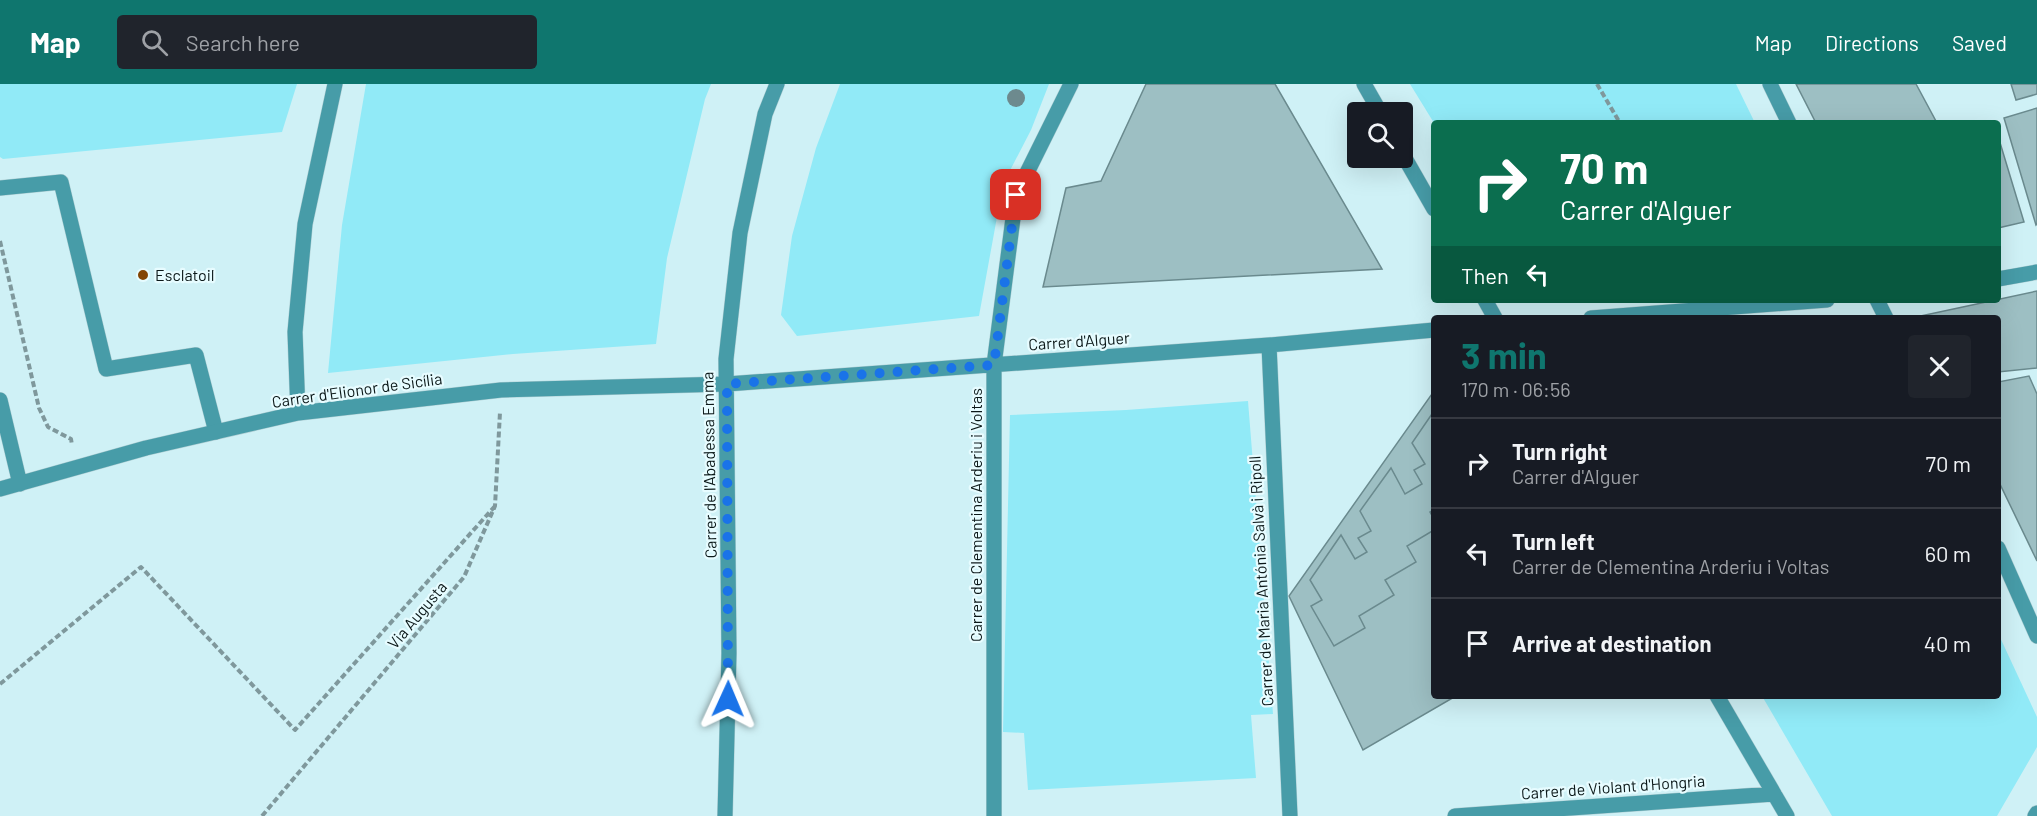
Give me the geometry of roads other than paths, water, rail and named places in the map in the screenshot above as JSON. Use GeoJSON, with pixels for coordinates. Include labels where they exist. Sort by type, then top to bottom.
{"type":"FeatureCollection","features":[{"type":"Feature","properties":{"kind":"street"},"geometry":{"type":"LineString","coordinates":[[298,412],[295,332],[305,224],[335,84]]}},
{"type":"Feature","properties":{"kind":"street","name":"Carrer de l'Abadessa Emma"},"geometry":{"type":"LineString","coordinates":[[725,816],[729,653],[726,359],[740,233],[765,114],[777,84]]}},
{"type":"Feature","properties":{"kind":"street","name":"Carrer de Clementina Arderiu i Voltas"},"geometry":{"type":"LineString","coordinates":[[994,816],[994,365],[1016,195],[1071,84]]}},
{"type":"Feature","properties":{"kind":"street"},"geometry":{"type":"LineString","coordinates":[[1364,84],[1374,102]]}},
{"type":"Feature","properties":{"kind":"street"},"geometry":{"type":"LineString","coordinates":[[1770,84],[1788,120]]}},
{"type":"Feature","properties":{"kind":"street"},"geometry":{"type":"LineString","coordinates":[[1411,168],[1431,204]]}},
{"type":"Feature","properties":{"kind":"street"},"geometry":{"type":"LineString","coordinates":[[0,188],[61,182],[106,369],[196,355],[216,432]]}},
{"type":"Feature","properties":{"kind":"street"},"geometry":{"type":"LineString","coordinates":[[2001,278],[2037,272]]}},
{"type":"Feature","properties":{"kind":"street"},"geometry":{"type":"LineString","coordinates":[[1630,315],[1788,303]]}},
{"type":"Feature","properties":{"kind":"street","name":"Carrer d'Alguer"},"geometry":{"type":"LineString","coordinates":[[727,384],[1269,345],[1431,330]]}},
{"type":"Feature","properties":{"kind":"street","name":"Carrer de Maria Antónia Salvà i Ripoll"},"geometry":{"type":"LineString","coordinates":[[1269,345],[1290,816]]}},
{"type":"Feature","properties":{"kind":"street","name":"Carrer d'Elionor de Sicília"},"geometry":{"type":"LineString","coordinates":[[0,489],[146,448],[298,412],[501,390],[727,384]]}},
{"type":"Feature","properties":{"kind":"street"},"geometry":{"type":"LineString","coordinates":[[0,399],[20,484]]}},
{"type":"Feature","properties":{"kind":"street"},"geometry":{"type":"LineString","coordinates":[[2001,555],[2037,636]]}},
{"type":"Feature","properties":{"kind":"street"},"geometry":{"type":"LineString","coordinates":[[1719,699],[1787,816]]}},
{"type":"Feature","properties":{"kind":"street","name":"Carrer de Violant d'Hongria"},"geometry":{"type":"LineString","coordinates":[[1455,816],[1774,794]]}},
{"type":"Feature","properties":{"kind":"place","name":"Esclatoil"},"geometry":{"type":"Point","coordinates":[143,275]}}]}
